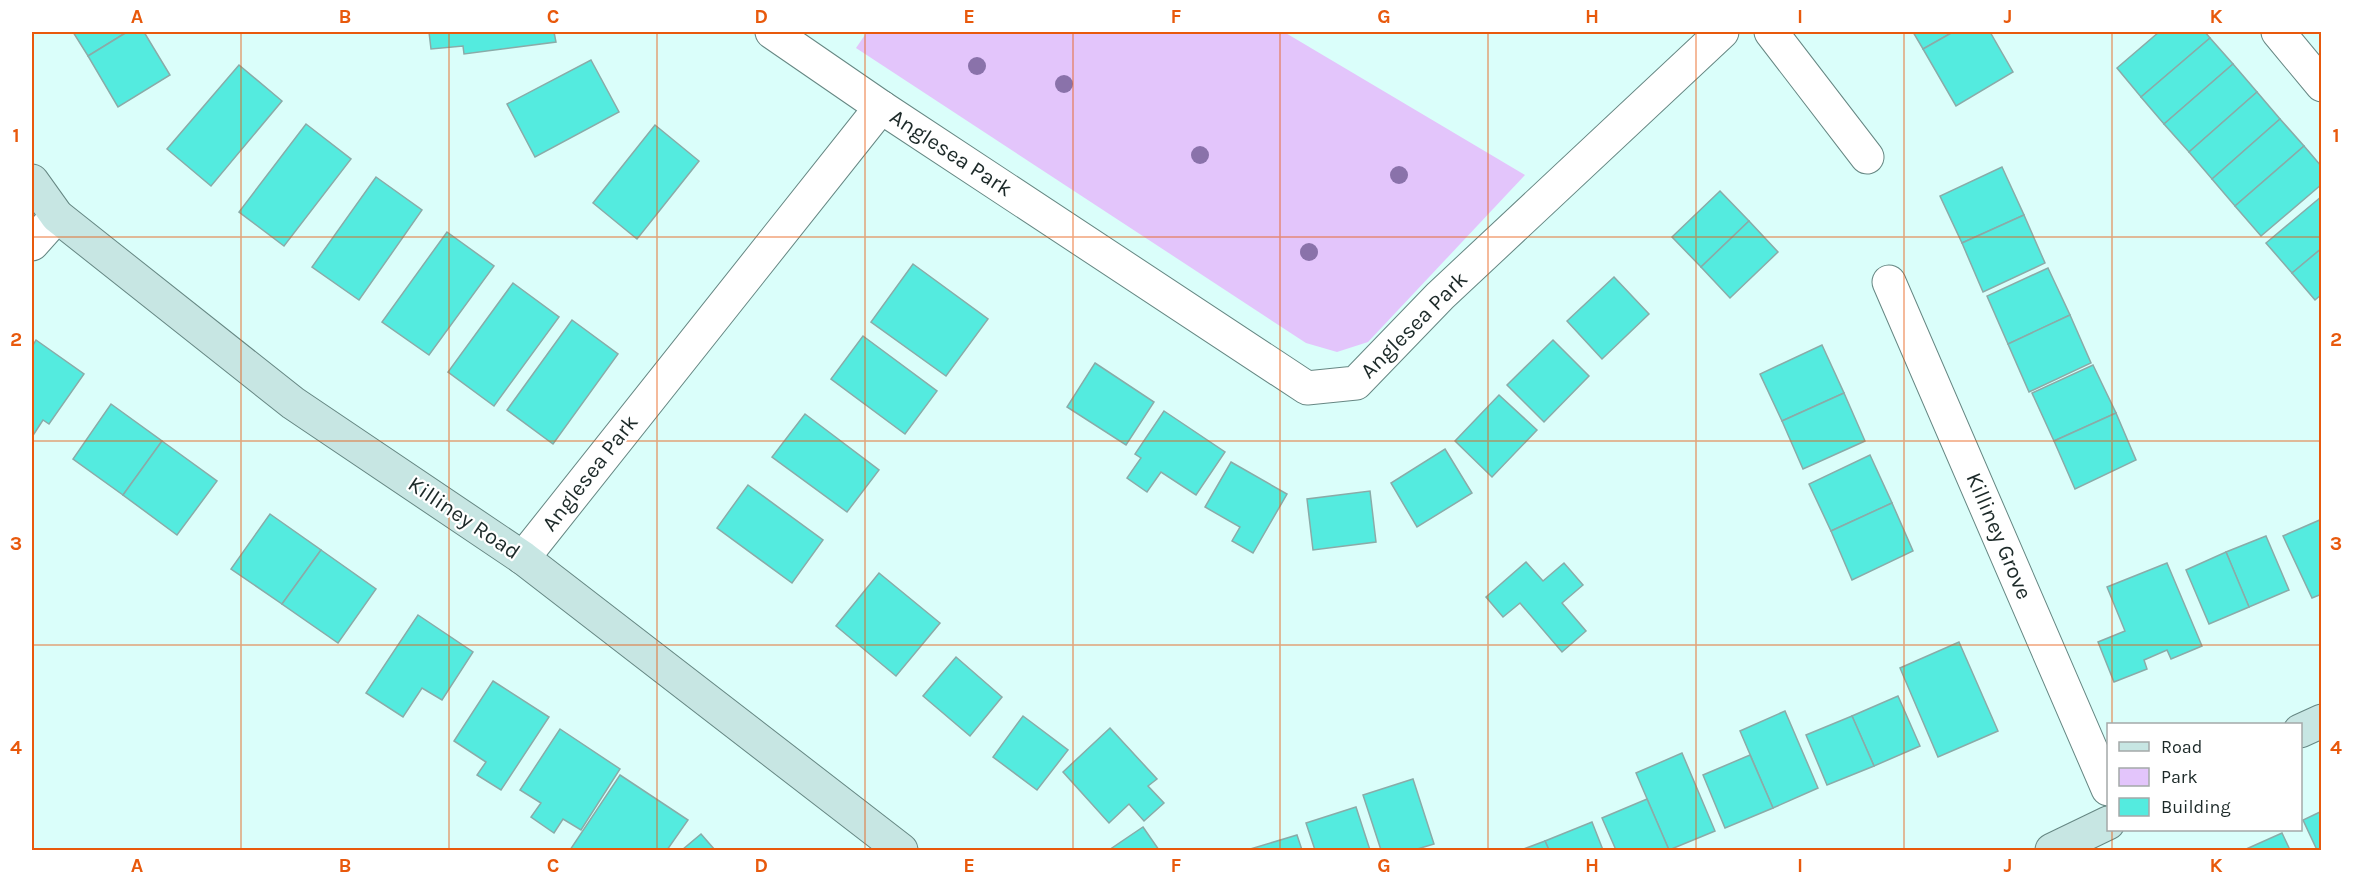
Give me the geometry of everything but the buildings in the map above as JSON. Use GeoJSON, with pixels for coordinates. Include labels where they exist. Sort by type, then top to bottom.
{"type":"FeatureCollection","features":[{"type":"Feature","properties":{"kind":"street","name":"Anglesea Park"},"geometry":{"type":"LineString","coordinates":[[772,32],[881,107],[1307,388],[1356,383],[1440,296],[1722,32]]}},
{"type":"Feature","properties":{"kind":"street"},"geometry":{"type":"LineString","coordinates":[[1771,32],[1867,157]]}},
{"type":"Feature","properties":{"kind":"street"},"geometry":{"type":"LineString","coordinates":[[2278,32],[2322,85]]}},
{"type":"Feature","properties":{"kind":"street","name":"Anglesea Park"},"geometry":{"type":"LineString","coordinates":[[523,558],[881,107]]}},
{"type":"Feature","properties":{"kind":"street","name":"Killiney Road"},"geometry":{"type":"LineString","coordinates":[[32,181],[57,216],[293,403],[523,558],[902,850]]}},
{"type":"Feature","properties":{"kind":"street"},"geometry":{"type":"LineString","coordinates":[[32,244],[57,216]]}},
{"type":"Feature","properties":{"kind":"street","name":"Killiney Grove"},"geometry":{"type":"LineString","coordinates":[[1889,282],[2107,784]]}},
{"type":"Feature","properties":{"kind":"street"},"geometry":{"type":"LineString","coordinates":[[2302,731],[2322,721]]}},
{"type":"Feature","properties":{"kind":"street"},"geometry":{"type":"LineString","coordinates":[[2052,850],[2107,823]]}},
{"type":"Feature","properties":{"kind":"green space"},"geometry":{"type":"Polygon","coordinates":[[[867,32],[1284,32],[1525,175],[1368,342],[1337,352],[1306,343],[856,48],[867,32]]]}}]}
